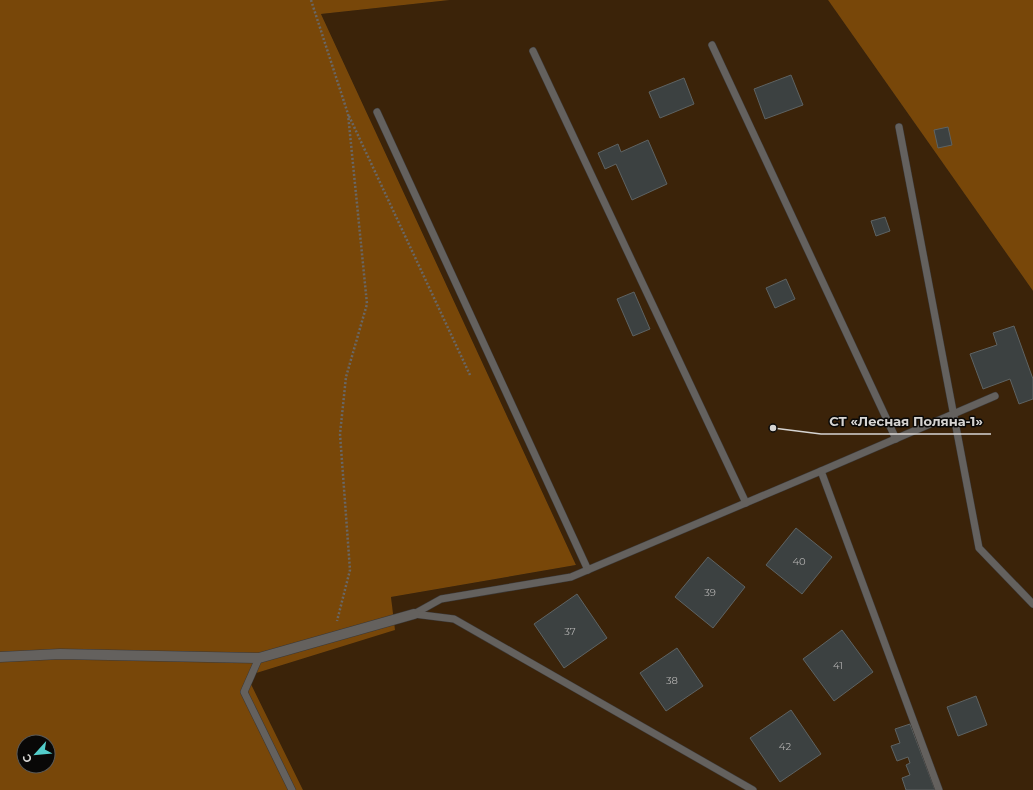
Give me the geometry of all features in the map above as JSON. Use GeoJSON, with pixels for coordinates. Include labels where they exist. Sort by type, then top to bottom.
{"type":"FeatureCollection","features":[{"type":"Feature","properties":{"kind":"street"},"geometry":{"type":"LineString","coordinates":[[0,657],[60,654],[259,658],[414,614]]}},
{"type":"Feature","properties":{"kind":"lane"},"geometry":{"type":"LineString","coordinates":[[712,45],[896,439]]}},
{"type":"Feature","properties":{"kind":"lane"},"geometry":{"type":"LineString","coordinates":[[533,51],[746,503]]}},
{"type":"Feature","properties":{"kind":"lane"},"geometry":{"type":"LineString","coordinates":[[377,112],[588,570]]}},
{"type":"Feature","properties":{"kind":"lane"},"geometry":{"type":"LineString","coordinates":[[899,127],[979,548],[1033,604]]}},
{"type":"Feature","properties":{"kind":"lane"},"geometry":{"type":"LineString","coordinates":[[414,614],[441,599],[571,577],[995,396]]}},
{"type":"Feature","properties":{"kind":"lane"},"geometry":{"type":"LineString","coordinates":[[821,471],[939,790]]}},
{"type":"Feature","properties":{"kind":"lane"},"geometry":{"type":"LineString","coordinates":[[414,614],[454,619],[753,790]]}},
{"type":"Feature","properties":{"kind":"lane"},"geometry":{"type":"LineString","coordinates":[[259,658],[244,692],[292,790]]}},
{"type":"Feature","properties":{"kind":"path"},"geometry":{"type":"LineString","coordinates":[[312,0],[348,114],[470,375]]}},
{"type":"Feature","properties":{"kind":"path"},"geometry":{"type":"LineString","coordinates":[[333,637],[350,570],[340,434],[346,377],[367,304],[348,114]]}},
{"type":"Feature","properties":{"kind":"shaded area"},"geometry":{"type":"Polygon","coordinates":[[[0,0],[450,0],[321,14],[576,565],[391,597],[395,630],[247,676],[303,790],[0,790],[0,0]]]}},
{"type":"Feature","properties":{"kind":"shaded area"},"geometry":{"type":"Polygon","coordinates":[[[450,0],[828,0],[1033,291],[1033,790],[303,790],[247,676],[394,630],[391,597],[576,565],[321,14],[450,0]]]}},
{"type":"Feature","properties":{"kind":"shaded area"},"geometry":{"type":"Polygon","coordinates":[[[828,0],[1033,0],[1033,291],[828,0]]]}},
{"type":"Feature","properties":{"kind":"building"},"geometry":{"type":"Polygon","coordinates":[[[791,75],[803,105],[765,119],[754,89],[791,75]]]}},
{"type":"Feature","properties":{"kind":"building"},"geometry":{"type":"Polygon","coordinates":[[[684,78],[694,104],[660,118],[649,92],[684,78]]]}},
{"type":"Feature","properties":{"kind":"building"},"geometry":{"type":"Polygon","coordinates":[[[948,127],[952,145],[938,148],[934,130],[948,127]]]}},
{"type":"Feature","properties":{"kind":"building"},"geometry":{"type":"Polygon","coordinates":[[[648,140],[667,184],[632,200],[616,164],[605,169],[598,153],[618,144],[621,152],[648,140]]]}},
{"type":"Feature","properties":{"kind":"building"},"geometry":{"type":"Polygon","coordinates":[[[885,217],[890,231],[876,236],[871,221],[885,217]]]}},
{"type":"Feature","properties":{"kind":"building"},"geometry":{"type":"Polygon","coordinates":[[[786,279],[795,299],[775,308],[766,288],[786,279]]]}},
{"type":"Feature","properties":{"kind":"building"},"geometry":{"type":"Polygon","coordinates":[[[634,292],[650,329],[633,336],[617,299],[634,292]]]}},
{"type":"Feature","properties":{"kind":"building"},"geometry":{"type":"Polygon","coordinates":[[[1014,326],[1033,379],[1033,399],[1019,404],[1010,379],[983,389],[970,354],[997,345],[993,333],[1014,326]]]}},
{"type":"Feature","properties":{"kind":"building"},"geometry":{"type":"Polygon","coordinates":[[[796,528],[832,557],[802,594],[766,565],[796,528]]]}},
{"type":"Feature","properties":{"kind":"building"},"geometry":{"type":"Polygon","coordinates":[[[708,557],[745,587],[713,628],[675,597],[708,557]]]}},
{"type":"Feature","properties":{"kind":"building"},"geometry":{"type":"Polygon","coordinates":[[[577,594],[607,638],[564,668],[534,624],[577,594]]]}},
{"type":"Feature","properties":{"kind":"building"},"geometry":{"type":"Polygon","coordinates":[[[842,630],[873,672],[834,701],[803,659],[842,630]]]}},
{"type":"Feature","properties":{"kind":"building"},"geometry":{"type":"Polygon","coordinates":[[[677,648],[703,686],[666,711],[640,673],[677,648]]]}},
{"type":"Feature","properties":{"kind":"building"},"geometry":{"type":"Polygon","coordinates":[[[976,696],[987,725],[958,736],[947,707],[976,696]]]}},
{"type":"Feature","properties":{"kind":"building"},"geometry":{"type":"Polygon","coordinates":[[[791,710],[821,754],[780,782],[750,738],[791,710]]]}},
{"type":"Feature","properties":{"kind":"building"},"geometry":{"type":"Polygon","coordinates":[[[910,724],[935,790],[906,790],[902,778],[910,775],[906,765],[910,763],[908,757],[897,761],[891,746],[900,743],[895,729],[910,724]]]}},
{"type":"Feature","properties":{"kind":"place","name":"СТ «Лесная Поляна-1»"},"geometry":{"type":"Point","coordinates":[773,428]}}]}
